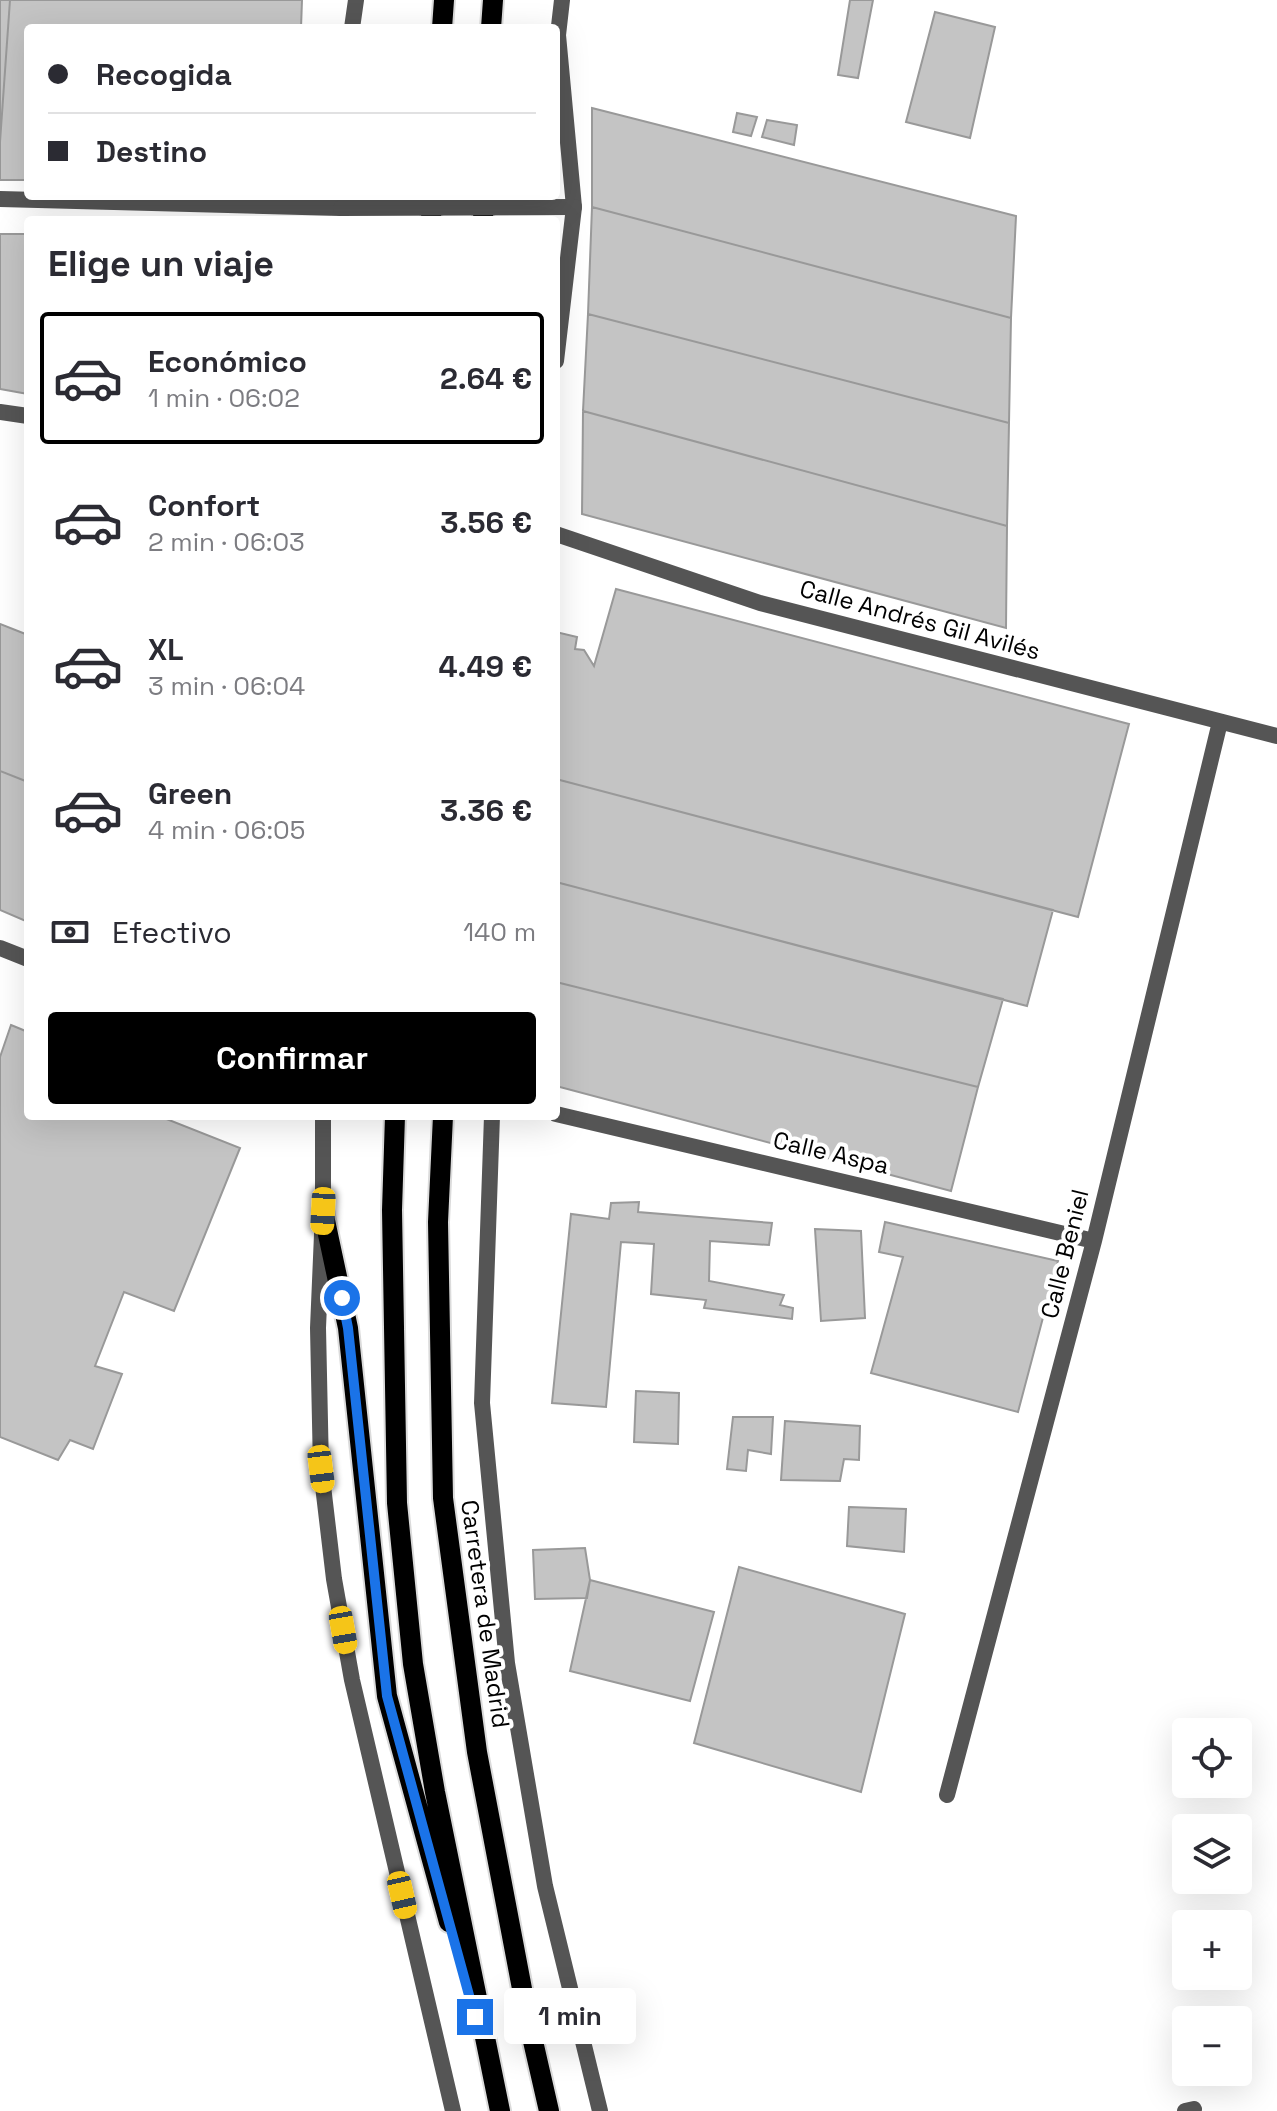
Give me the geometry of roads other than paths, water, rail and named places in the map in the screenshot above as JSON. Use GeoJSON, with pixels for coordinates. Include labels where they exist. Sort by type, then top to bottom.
{"type":"FeatureCollection","features":[{"type":"Feature","properties":{"kind":"main road"},"geometry":{"type":"LineString","coordinates":[[442,24],[444,0]]}},
{"type":"Feature","properties":{"kind":"main road"},"geometry":{"type":"LineString","coordinates":[[491,24],[493,0]]}},
{"type":"Feature","properties":{"kind":"main road"},"geometry":{"type":"LineString","coordinates":[[395,1120],[392,1210],[397,1503],[411,1649],[435,1792],[499,2108]]}},
{"type":"Feature","properties":{"kind":"main road","name":"Carretera de Madrid"},"geometry":{"type":"LineString","coordinates":[[443,1120],[438,1222],[443,1498],[477,1752],[527,2015],[549,2111]]}},
{"type":"Feature","properties":{"kind":"main road"},"geometry":{"type":"LineString","coordinates":[[323,1211],[348,1328],[387,1696],[499,2108]]}},
{"type":"Feature","properties":{"kind":"street"},"geometry":{"type":"LineString","coordinates":[[353,24],[356,0]]}},
{"type":"Feature","properties":{"kind":"street"},"geometry":{"type":"LineString","coordinates":[[559,24],[562,0]]}},
{"type":"Feature","properties":{"kind":"street"},"geometry":{"type":"LineString","coordinates":[[560,56],[574,207],[560,327]]}},
{"type":"Feature","properties":{"kind":"street"},"geometry":{"type":"LineString","coordinates":[[0,199],[24,200]]}},
{"type":"Feature","properties":{"kind":"street"},"geometry":{"type":"LineString","coordinates":[[38,200],[341,208],[574,207]]}},
{"type":"Feature","properties":{"kind":"street"},"geometry":{"type":"LineString","coordinates":[[0,412],[24,415]]}},
{"type":"Feature","properties":{"kind":"street","name":"Calle Andrés Gil Avilés"},"geometry":{"type":"LineString","coordinates":[[560,535],[760,603],[1277,736]]}},
{"type":"Feature","properties":{"kind":"street","name":"Calle Beniel"},"geometry":{"type":"LineString","coordinates":[[947,1795],[1094,1241],[1220,722]]}},
{"type":"Feature","properties":{"kind":"street"},"geometry":{"type":"LineString","coordinates":[[0,948],[24,957]]}},
{"type":"Feature","properties":{"kind":"street","name":"Calle Aspa"},"geometry":{"type":"LineString","coordinates":[[560,1115],[1094,1241]]}},
{"type":"Feature","properties":{"kind":"street"},"geometry":{"type":"LineString","coordinates":[[323,1120],[318,1328],[321,1469],[334,1579],[352,1680],[453,2111]]}},
{"type":"Feature","properties":{"kind":"street"},"geometry":{"type":"LineString","coordinates":[[492,1120],[482,1403],[507,1663],[545,1886],[600,2111]]}}]}
